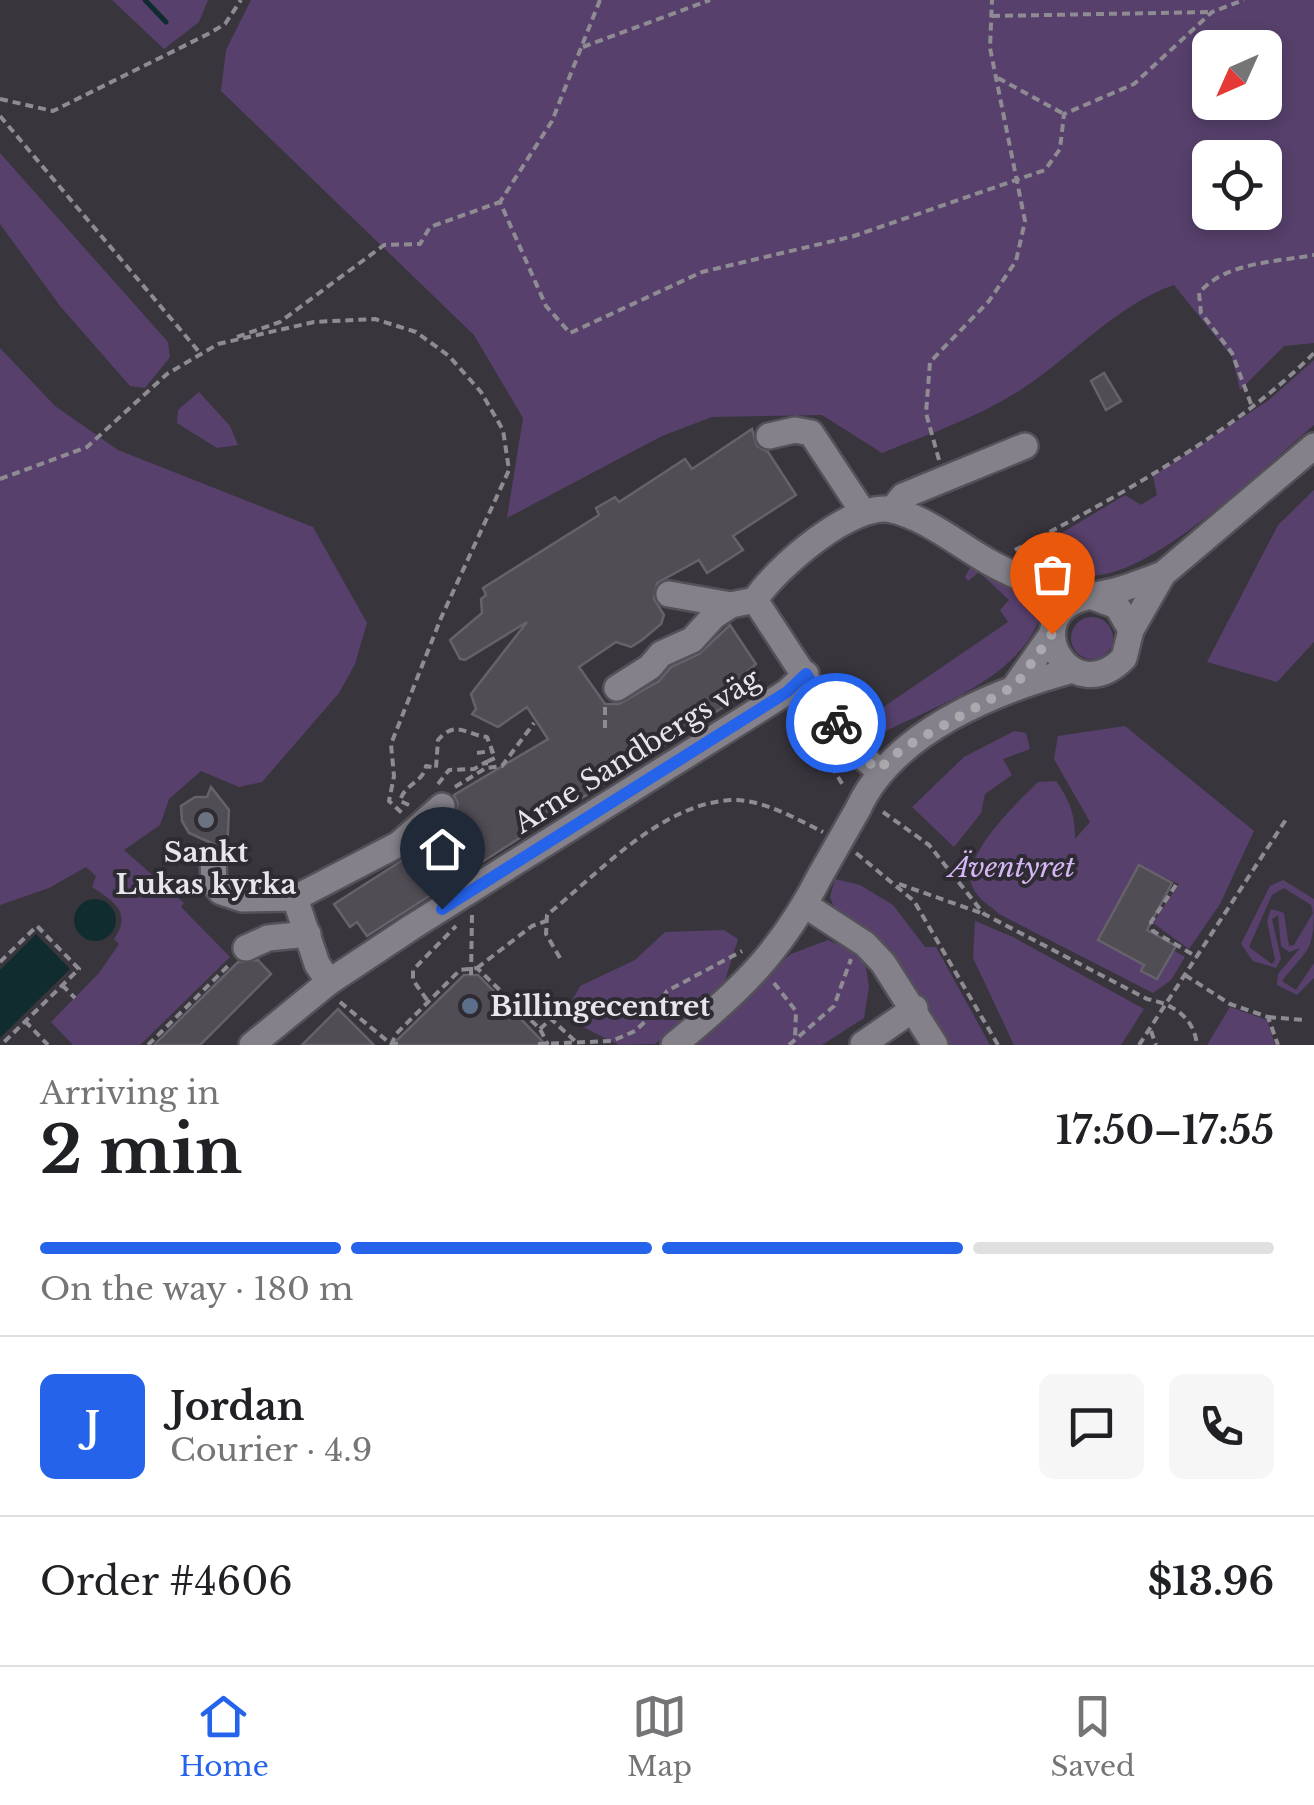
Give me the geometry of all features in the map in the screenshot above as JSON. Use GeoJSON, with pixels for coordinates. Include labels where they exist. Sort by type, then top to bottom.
{"type":"FeatureCollection","features":[{"type":"Feature","properties":{"kind":"street"},"geometry":{"type":"LineString","coordinates":[[769,436],[795,430],[811,434],[864,512]]}},
{"type":"Feature","properties":{"kind":"street"},"geometry":{"type":"LineString","coordinates":[[892,510],[903,496],[1025,446]]}},
{"type":"Feature","properties":{"kind":"street"},"geometry":{"type":"LineString","coordinates":[[674,1045],[761,967],[805,905],[878,770],[903,748],[1016,685],[1072,670],[1101,674],[1114,668],[1124,658],[1131,630],[1163,574],[1314,446]]}},
{"type":"Feature","properties":{"kind":"street"},"geometry":{"type":"LineString","coordinates":[[611,690],[650,666],[661,654],[692,640],[849,518],[864,512],[892,510],[994,565],[1082,599],[1117,606],[1131,630]]}},
{"type":"Feature","properties":{"kind":"street"},"geometry":{"type":"LineString","coordinates":[[1016,685],[1052,634],[1063,609],[1082,599],[1163,574]]}},
{"type":"Feature","properties":{"kind":"street"},"geometry":{"type":"LineString","coordinates":[[669,594],[743,603],[806,674],[851,747],[878,770]]}},
{"type":"Feature","properties":{"kind":"street"},"geometry":{"type":"LineString","coordinates":[[1052,634],[1057,655],[1072,670]]}},
{"type":"Feature","properties":{"kind":"street","name":"Arne Sandbergs väg"},"geometry":{"type":"LineString","coordinates":[[252,1045],[787,692],[806,674]]}},
{"type":"Feature","properties":{"kind":"street"},"geometry":{"type":"LineString","coordinates":[[212,859],[214,883],[230,896],[294,898],[398,844],[434,801]]}},
{"type":"Feature","properties":{"kind":"street"},"geometry":{"type":"LineString","coordinates":[[294,898],[317,964],[332,989]]}},
{"type":"Feature","properties":{"kind":"street"},"geometry":{"type":"LineString","coordinates":[[805,905],[865,944],[915,1008],[934,1045]]}},
{"type":"Feature","properties":{"kind":"street"},"geometry":{"type":"LineString","coordinates":[[246,948],[268,938],[308,934]]}},
{"type":"Feature","properties":{"kind":"street"},"geometry":{"type":"LineString","coordinates":[[864,1044],[915,1008]]}},
{"type":"Feature","properties":{"kind":"path"},"geometry":{"type":"LineString","coordinates":[[0,100],[52,112],[225,24],[241,0]]}},
{"type":"Feature","properties":{"kind":"path"},"geometry":{"type":"LineString","coordinates":[[0,479],[87,448],[167,374],[218,344],[280,322],[384,245],[420,244],[430,227],[500,202],[552,121],[600,0]]}},
{"type":"Feature","properties":{"kind":"path"},"geometry":{"type":"LineString","coordinates":[[582,47],[710,0]]}},
{"type":"Feature","properties":{"kind":"path"},"geometry":{"type":"LineString","coordinates":[[946,479],[928,433],[926,378],[930,362],[990,301],[1016,261],[1026,221],[990,48],[992,0]]}},
{"type":"Feature","properties":{"kind":"path"},"geometry":{"type":"LineString","coordinates":[[991,16],[1212,12],[1244,0]]}},
{"type":"Feature","properties":{"kind":"path"},"geometry":{"type":"LineString","coordinates":[[1064,114],[1134,84],[1212,12]]}},
{"type":"Feature","properties":{"kind":"path"},"geometry":{"type":"LineString","coordinates":[[996,76],[1064,114]]}},
{"type":"Feature","properties":{"kind":"path"},"geometry":{"type":"LineString","coordinates":[[500,202],[546,306],[570,333],[702,272],[854,236],[1045,170],[1060,149],[1064,114]]}},
{"type":"Feature","properties":{"kind":"path"},"geometry":{"type":"LineString","coordinates":[[0,116],[201,354]]}},
{"type":"Feature","properties":{"kind":"path"},"geometry":{"type":"LineString","coordinates":[[1252,405],[1232,353],[1201,313],[1198,293],[1212,278],[1314,255]]}},
{"type":"Feature","properties":{"kind":"path"},"geometry":{"type":"LineString","coordinates":[[218,344],[314,322],[375,319],[416,332],[448,356],[481,392],[503,430],[509,470],[441,618],[390,744],[394,776],[389,801],[405,815],[434,801],[495,758],[487,737],[453,728],[438,740],[436,768]]}},
{"type":"Feature","properties":{"kind":"path"},"geometry":{"type":"LineString","coordinates":[[1003,556],[1090,511],[1252,405],[1282,384],[1314,352]]}},
{"type":"Feature","properties":{"kind":"path"},"geometry":{"type":"LineString","coordinates":[[605,728],[611,690]]}},
{"type":"Feature","properties":{"kind":"path"},"geometry":{"type":"LineString","coordinates":[[787,692],[860,803],[930,845],[984,914]]}},
{"type":"Feature","properties":{"kind":"path"},"geometry":{"type":"LineString","coordinates":[[434,801],[450,770],[502,766],[534,723]]}},
{"type":"Feature","properties":{"kind":"path"},"geometry":{"type":"LineString","coordinates":[[478,753],[491,751]]}},
{"type":"Feature","properties":{"kind":"path"},"geometry":{"type":"LineString","coordinates":[[434,801],[407,805],[400,801],[401,795],[424,774],[426,766],[446,776]]}},
{"type":"Feature","properties":{"kind":"path"},"geometry":{"type":"LineString","coordinates":[[560,958],[546,934],[547,915],[672,818],[706,803],[739,800],[782,812],[836,840]]}},
{"type":"Feature","properties":{"kind":"path"},"geometry":{"type":"LineString","coordinates":[[1139,1045],[1287,818]]}},
{"type":"Feature","properties":{"kind":"path"},"geometry":{"type":"LineString","coordinates":[[850,848],[914,902],[998,1045]]}},
{"type":"Feature","properties":{"kind":"path"},"geometry":{"type":"LineString","coordinates":[[894,882],[984,914],[1147,999],[1165,1002],[1188,1017],[1198,1045]]}},
{"type":"Feature","properties":{"kind":"path"},"geometry":{"type":"LineString","coordinates":[[1176,884],[1150,922],[1153,931],[1197,957]]}},
{"type":"Feature","properties":{"kind":"path"},"geometry":{"type":"LineString","coordinates":[[428,1002],[412,980],[414,970],[472,908]]}},
{"type":"Feature","properties":{"kind":"path"},"geometry":{"type":"LineString","coordinates":[[472,920],[473,970],[540,1029],[544,1044]]}},
{"type":"Feature","properties":{"kind":"path"},"geometry":{"type":"LineString","coordinates":[[473,970],[532,926],[546,921]]}},
{"type":"Feature","properties":{"kind":"path"},"geometry":{"type":"LineString","coordinates":[[0,962],[37,926],[79,969],[1,1045]]}},
{"type":"Feature","properties":{"kind":"path"},"geometry":{"type":"LineString","coordinates":[[789,1045],[834,1006],[852,955],[865,944]]}},
{"type":"Feature","properties":{"kind":"path"},"geometry":{"type":"LineString","coordinates":[[148,1045],[246,948]]}},
{"type":"Feature","properties":{"kind":"path"},"geometry":{"type":"LineString","coordinates":[[544,1044],[612,1041],[635,1031],[667,991],[745,950],[796,1011],[795,1040]]}},
{"type":"Feature","properties":{"kind":"path"},"geometry":{"type":"LineString","coordinates":[[391,1044],[460,970],[479,970],[538,1030],[544,1044]]}},
{"type":"Feature","properties":{"kind":"path"},"geometry":{"type":"LineString","coordinates":[[1184,975],[1230,1004],[1268,1017],[1304,1020]]}},
{"type":"Feature","properties":{"kind":"path"},"geometry":{"type":"LineString","coordinates":[[62,985],[75,998]]}},
{"type":"Feature","properties":{"kind":"path"},"geometry":{"type":"LineString","coordinates":[[332,989],[391,1044],[400,1044]]}},
{"type":"Feature","properties":{"kind":"path"},"geometry":{"type":"LineString","coordinates":[[1268,1017],[1278,1045]]}},
{"type":"Feature","properties":{"kind":"path"},"geometry":{"type":"LineString","coordinates":[[540,1029],[551,1019],[577,1044]]}},
{"type":"Feature","properties":{"kind":"path"},"geometry":{"type":"LineString","coordinates":[[24,1021],[48,1045]]}},
{"type":"Feature","properties":{"kind":"path"},"geometry":{"type":"LineString","coordinates":[[1150,1029],[1156,1045]]}},
{"type":"Feature","properties":{"kind":"green space"},"geometry":{"type":"Polygon","coordinates":[[[112,0],[208,0],[199,22],[164,49],[112,0]]]}},
{"type":"Feature","properties":{"kind":"green space"},"geometry":{"type":"Polygon","coordinates":[[[251,0],[1314,0],[1314,343],[1284,346],[1240,390],[1232,357],[1174,285],[1133,305],[1006,399],[882,453],[822,415],[712,417],[662,436],[507,518],[523,418],[474,335],[221,91],[226,50],[251,0]]]}},
{"type":"Feature","properties":{"kind":"green space"},"geometry":{"type":"Polygon","coordinates":[[[0,153],[168,342],[170,357],[145,388],[130,386],[60,306],[0,224],[0,153]]]}},
{"type":"Feature","properties":{"kind":"green space"},"geometry":{"type":"Polygon","coordinates":[[[0,348],[55,406],[118,450],[313,527],[367,623],[355,664],[339,693],[262,782],[239,787],[201,771],[169,799],[160,825],[124,850],[184,903],[181,907],[230,957],[140,1045],[73,1045],[51,1022],[99,973],[119,944],[114,939],[121,914],[113,902],[92,887],[96,876],[86,867],[49,888],[0,905],[0,348]]]}},
{"type":"Feature","properties":{"kind":"green space"},"geometry":{"type":"Polygon","coordinates":[[[1314,360],[1314,425],[1183,535],[1126,568],[1100,575],[1069,574],[1018,559],[1125,495],[1141,505],[1157,495],[1153,476],[1269,400],[1314,360]]]}},
{"type":"Feature","properties":{"kind":"green space"},"geometry":{"type":"Polygon","coordinates":[[[199,392],[230,426],[238,445],[217,448],[177,423],[178,410],[199,392]]]}},
{"type":"Feature","properties":{"kind":"green space"},"geometry":{"type":"Polygon","coordinates":[[[1314,490],[1314,642],[1277,682],[1207,662],[1278,525],[1314,490]]]}},
{"type":"Feature","properties":{"kind":"green space"},"geometry":{"type":"Polygon","coordinates":[[[972,564],[1035,594],[1033,602],[1044,606],[1034,631],[999,671],[951,700],[876,736],[855,727],[848,716],[855,711],[863,721],[1008,622],[1000,610],[1009,600],[979,572],[968,581],[965,577],[972,564]]]}},
{"type":"Feature","properties":{"kind":"green space"},"geometry":{"type":"Polygon","coordinates":[[[1092,617],[1107,623],[1113,638],[1107,653],[1092,659],[1077,653],[1071,638],[1077,623],[1092,617]]]}},
{"type":"Feature","properties":{"kind":"green space","name":"Äventyret"},"geometry":{"type":"Polygon","coordinates":[[[1125,726],[1254,831],[1220,904],[1189,949],[1153,923],[1179,884],[1139,866],[1098,940],[1144,965],[1141,971],[1157,979],[1173,950],[1185,957],[1171,980],[1153,993],[999,914],[972,886],[974,860],[982,845],[1038,782],[1056,781],[1071,809],[1075,839],[1090,822],[1054,759],[1058,736],[1125,726]]]}},
{"type":"Feature","properties":{"kind":"green space"},"geometry":{"type":"Polygon","coordinates":[[[1014,731],[1026,733],[1030,749],[1003,759],[1012,775],[985,794],[981,813],[954,847],[912,807],[964,757],[1014,731]]]}},
{"type":"Feature","properties":{"kind":"green space"},"geometry":{"type":"Polygon","coordinates":[[[835,879],[860,885],[893,905],[925,947],[936,947],[990,1045],[945,1045],[834,907],[830,897],[835,879]]]}},
{"type":"Feature","properties":{"kind":"green space"},"geometry":{"type":"Polygon","coordinates":[[[1283,880],[1314,899],[1313,929],[1309,946],[1282,981],[1296,990],[1314,963],[1314,978],[1297,995],[1277,985],[1278,974],[1300,948],[1289,952],[1281,946],[1278,915],[1272,919],[1281,959],[1276,968],[1253,961],[1241,944],[1270,886],[1283,880]],[[1284,888],[1272,895],[1249,947],[1272,964],[1275,960],[1267,921],[1271,909],[1284,913],[1289,946],[1294,945],[1313,913],[1311,905],[1284,888]]]}},
{"type":"Feature","properties":{"kind":"green space"},"geometry":{"type":"Polygon","coordinates":[[[975,921],[1013,937],[1144,1009],[1121,1045],[1014,1045],[973,958],[975,921]]]}},
{"type":"Feature","properties":{"kind":"green space"},"geometry":{"type":"Polygon","coordinates":[[[724,930],[738,939],[721,993],[655,1044],[619,1045],[563,1017],[580,986],[635,960],[665,932],[724,930]]]}},
{"type":"Feature","properties":{"kind":"green space"},"geometry":{"type":"Polygon","coordinates":[[[828,940],[864,956],[869,987],[864,1018],[822,1045],[685,1045],[791,954],[828,940]]]}},
{"type":"Feature","properties":{"kind":"green space"},"geometry":{"type":"Polygon","coordinates":[[[1230,1007],[1267,1020],[1275,1045],[1207,1045],[1230,1007]]]}},
{"type":"Feature","properties":{"kind":"shaded area"},"geometry":{"type":"Polygon","coordinates":[[[95,899],[110,905],[116,920],[110,935],[95,941],[80,935],[74,920],[80,905],[95,899]]]}},
{"type":"Feature","properties":{"kind":"shaded area"},"geometry":{"type":"Polygon","coordinates":[[[36,934],[70,969],[0,1038],[0,970],[36,934]]]}},
{"type":"Feature","properties":{"kind":"building"},"geometry":{"type":"Polygon","coordinates":[[[1104,373],[1121,401],[1106,410],[1091,381],[1104,373]]]}},
{"type":"Feature","properties":{"kind":"building"},"geometry":{"type":"Polygon","coordinates":[[[752,429],[757,446],[768,452],[796,495],[733,536],[743,550],[707,573],[699,560],[657,583],[654,599],[664,615],[661,624],[642,640],[631,647],[616,642],[579,667],[605,704],[619,704],[659,681],[671,667],[699,654],[730,625],[756,664],[744,675],[753,688],[367,936],[357,922],[350,927],[334,904],[409,856],[453,818],[458,804],[454,795],[548,739],[527,707],[498,727],[472,714],[476,709],[471,694],[527,622],[465,660],[460,659],[450,640],[482,613],[481,599],[486,595],[483,588],[599,515],[596,508],[615,497],[619,502],[685,459],[692,469],[752,429]]]}},
{"type":"Feature","properties":{"kind":"building","name":"Sankt Lukas kyrka"},"geometry":{"type":"Polygon","coordinates":[[[211,787],[229,810],[227,850],[189,833],[182,821],[181,806],[195,797],[207,797],[211,787]]]}},
{"type":"Feature","properties":{"kind":"building"},"geometry":{"type":"Polygon","coordinates":[[[1139,865],[1172,883],[1147,930],[1176,946],[1157,979],[1141,971],[1144,965],[1098,940],[1139,865]]]}},
{"type":"Feature","properties":{"kind":"building"},"geometry":{"type":"Polygon","coordinates":[[[258,960],[271,974],[200,1045],[154,1045],[238,962],[258,960]]]}},
{"type":"Feature","properties":{"kind":"building","name":"Billingecentret"},"geometry":{"type":"Polygon","coordinates":[[[464,975],[478,975],[546,1045],[392,1045],[464,975]]]}},
{"type":"Feature","properties":{"kind":"building"},"geometry":{"type":"Polygon","coordinates":[[[338,1009],[374,1045],[302,1045],[338,1009]]]}},
{"type":"Feature","properties":{"kind":"waterway"},"geometry":{"type":"LineString","coordinates":[[145,0],[166,22]]}},
{"type":"Feature","properties":{"kind":"way so far"},"geometry":{"type":"LineString","coordinates":[[836,723],[851,747],[878,770],[903,748],[1016,685],[1052,634]]}},
{"type":"Feature","properties":{"kind":"place","name":"Sankt Lukas kyrka"},"geometry":{"type":"Point","coordinates":[206,820]}},
{"type":"Feature","properties":{"kind":"place","name":"Billingecentret"},"geometry":{"type":"Point","coordinates":[470,1006]}},
{"type":"Feature","properties":{"kind":"route"},"geometry":{"type":"LineString","coordinates":[[442,909],[787,692],[806,674],[836,723]]}}]}
